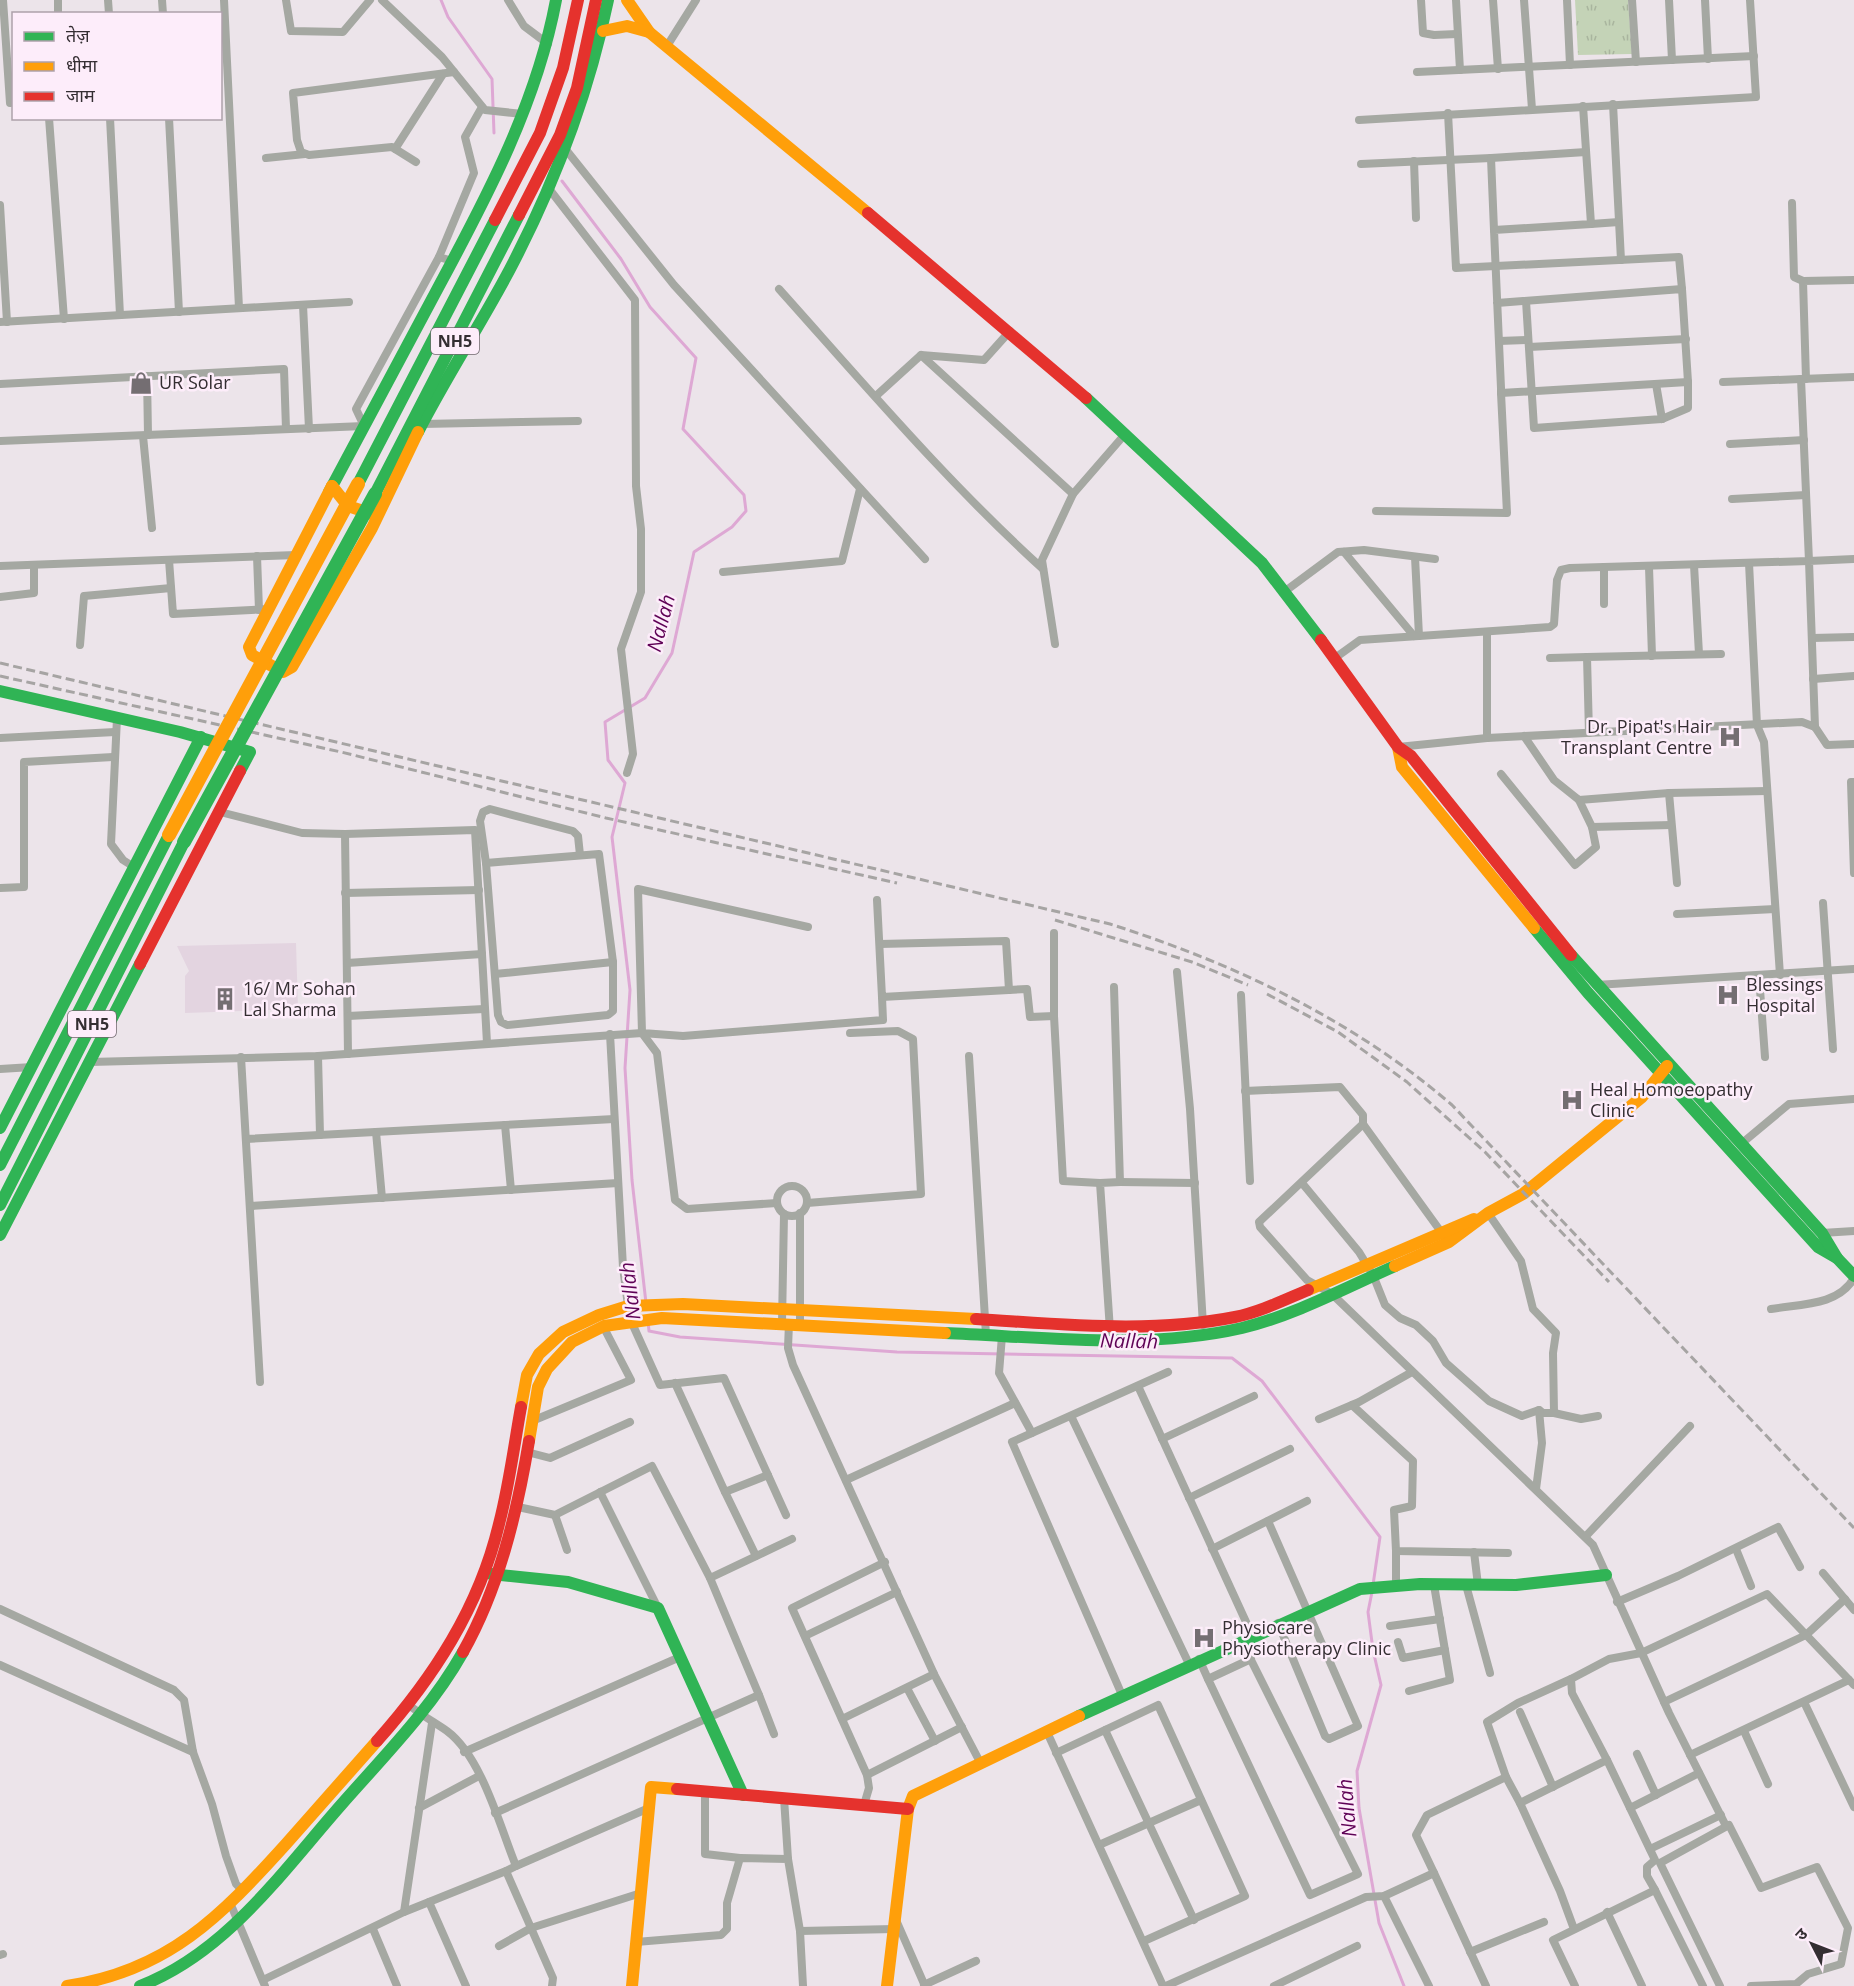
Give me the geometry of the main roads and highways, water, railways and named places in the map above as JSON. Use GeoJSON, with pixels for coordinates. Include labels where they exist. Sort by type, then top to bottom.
{"type":"FeatureCollection","features":[{"type":"Feature","properties":{"kind":"main road"},"geometry":{"type":"LineString","coordinates":[[296,555],[364,426],[446,260],[475,219],[515,129],[516,113],[533,92],[548,44],[556,0]]}},
{"type":"Feature","properties":{"kind":"main road","name":"NH5"},"geometry":{"type":"LineString","coordinates":[[0,1165],[169,835],[372,459],[516,183],[540,133],[563,68],[578,0]]}},
{"type":"Feature","properties":{"kind":"main road","name":"NH5"},"geometry":{"type":"LineString","coordinates":[[0,1205],[184,842],[375,494],[534,189],[560,135],[577,88],[596,0]]}},
{"type":"Feature","properties":{"kind":"main road"},"geometry":{"type":"LineString","coordinates":[[332,486],[264,610],[249,647],[252,655],[283,672],[292,666],[381,510],[422,424],[472,342],[550,190],[567,151],[603,31],[608,0]]}},
{"type":"Feature","properties":{"kind":"main road"},"geometry":{"type":"LineString","coordinates":[[627,0],[649,32],[1010,331],[1126,433],[1262,563],[1335,658],[1398,747],[1411,756],[1664,1070],[1741,1144],[1822,1233],[1837,1257],[1854,1277]]}},
{"type":"Feature","properties":{"kind":"main road"},"geometry":{"type":"LineString","coordinates":[[603,31],[627,26],[649,32]]}},
{"type":"Feature","properties":{"kind":"main road"},"geometry":{"type":"LineString","coordinates":[[332,486],[336,495],[355,511],[369,515],[381,510]]}},
{"type":"Feature","properties":{"kind":"main road"},"geometry":{"type":"LineString","coordinates":[[0,691],[116,725],[201,737],[250,752],[0,1235]]}},
{"type":"Feature","properties":{"kind":"main road"},"geometry":{"type":"LineString","coordinates":[[0,1128],[201,737]]}},
{"type":"Feature","properties":{"kind":"main road"},"geometry":{"type":"LineString","coordinates":[[1398,747],[1402,767],[1515,906],[1664,1070],[1818,1247],[1837,1257]]}},
{"type":"Feature","properties":{"kind":"main road"},"geometry":{"type":"LineString","coordinates":[[140,1986],[180,1966],[205,1950],[237,1922],[426,1719],[480,1622],[531,1366],[549,1343],[562,1332],[599,1315],[782,1308],[985,1328],[1002,1336],[1110,1333],[1263,1322],[1332,1294],[1370,1271],[1444,1237],[1532,1187],[1642,1097],[1664,1070]]}},
{"type":"Feature","properties":{"kind":"main road"},"geometry":{"type":"LineString","coordinates":[[1203,1328],[1264,1309],[1316,1287],[1370,1271]]}},
{"type":"Feature","properties":{"kind":"main road"},"geometry":{"type":"LineString","coordinates":[[67,1986],[93,1983],[146,1965],[193,1938],[231,1905],[409,1705],[444,1657],[475,1597],[490,1574],[518,1507],[538,1387],[545,1369],[556,1354],[584,1334],[641,1313],[789,1325],[985,1328],[1110,1333]]}},
{"type":"Feature","properties":{"kind":"main road"},"geometry":{"type":"LineString","coordinates":[[490,1574],[568,1582],[658,1608],[710,1717],[743,1795]]}},
{"type":"Feature","properties":{"kind":"main road"},"geometry":{"type":"LineString","coordinates":[[887,1986],[908,1809],[913,1796],[1246,1637],[1360,1589],[1561,1582],[1606,1575]]}},
{"type":"Feature","properties":{"kind":"main road"},"geometry":{"type":"LineString","coordinates":[[632,1986],[651,1787],[908,1809]]}},
{"type":"Feature","properties":{"kind":"main road"},"geometry":{"type":"LineString","coordinates":[[277,1852],[290,1863]]}},
{"type":"Feature","properties":{"kind":"waterway","name":"Nallah"},"geometry":{"type":"LineString","coordinates":[[441,0],[448,17],[492,79],[494,133]]}},
{"type":"Feature","properties":{"kind":"waterway","name":"Nallah"},"geometry":{"type":"LineString","coordinates":[[562,181],[621,259],[650,307],[696,358],[683,429],[744,495],[746,511],[732,527],[694,552],[672,653],[645,698],[605,722],[608,760],[625,783],[612,837],[630,990],[625,1068],[632,1180],[646,1303]]}},
{"type":"Feature","properties":{"kind":"waterway","name":"Nallah"},"geometry":{"type":"LineString","coordinates":[[648,1321],[649,1331],[680,1337],[897,1352],[1232,1358],[1262,1381],[1380,1537],[1373,1585]]}},
{"type":"Feature","properties":{"kind":"waterway","name":"Nallah"},"geometry":{"type":"LineString","coordinates":[[1372,1592],[1368,1612],[1381,1685],[1357,1771],[1359,1808],[1379,1923],[1404,1986]]}},
{"type":"Feature","properties":{"kind":"railway"},"geometry":{"type":"LineString","coordinates":[[0,663],[1110,924],[1247,976],[1333,1020],[1414,1074],[1452,1105],[1854,1528]]}},
{"type":"Feature","properties":{"kind":"railway"},"geometry":{"type":"LineString","coordinates":[[0,676],[341,752],[606,818],[897,883]]}},
{"type":"Feature","properties":{"kind":"railway"},"geometry":{"type":"LineString","coordinates":[[1055,920],[1192,962],[1248,985]]}},
{"type":"Feature","properties":{"kind":"railway"},"geometry":{"type":"LineString","coordinates":[[1267,994],[1338,1032],[1407,1082],[1485,1152],[1609,1282]]}},
{"type":"Feature","properties":{"kind":"place","name":"UR Solar"},"geometry":{"type":"Point","coordinates":[141,383]}},
{"type":"Feature","properties":{"kind":"place","name":"Dr. Pipat's Hair Transplant Centre"},"geometry":{"type":"Point","coordinates":[1730,737]}},
{"type":"Feature","properties":{"kind":"place","name":"Blessings Hospital"},"geometry":{"type":"Point","coordinates":[1728,995]}},
{"type":"Feature","properties":{"kind":"place","name":"16/ Mr Sohan Lal Sharma"},"geometry":{"type":"Point","coordinates":[225,999]}},
{"type":"Feature","properties":{"kind":"place","name":"Heal Homoeopathy Clinic"},"geometry":{"type":"Point","coordinates":[1572,1100]}},
{"type":"Feature","properties":{"kind":"place","name":"Physiocare Physiotherapy Clinic"},"geometry":{"type":"Point","coordinates":[1204,1638]}}]}
